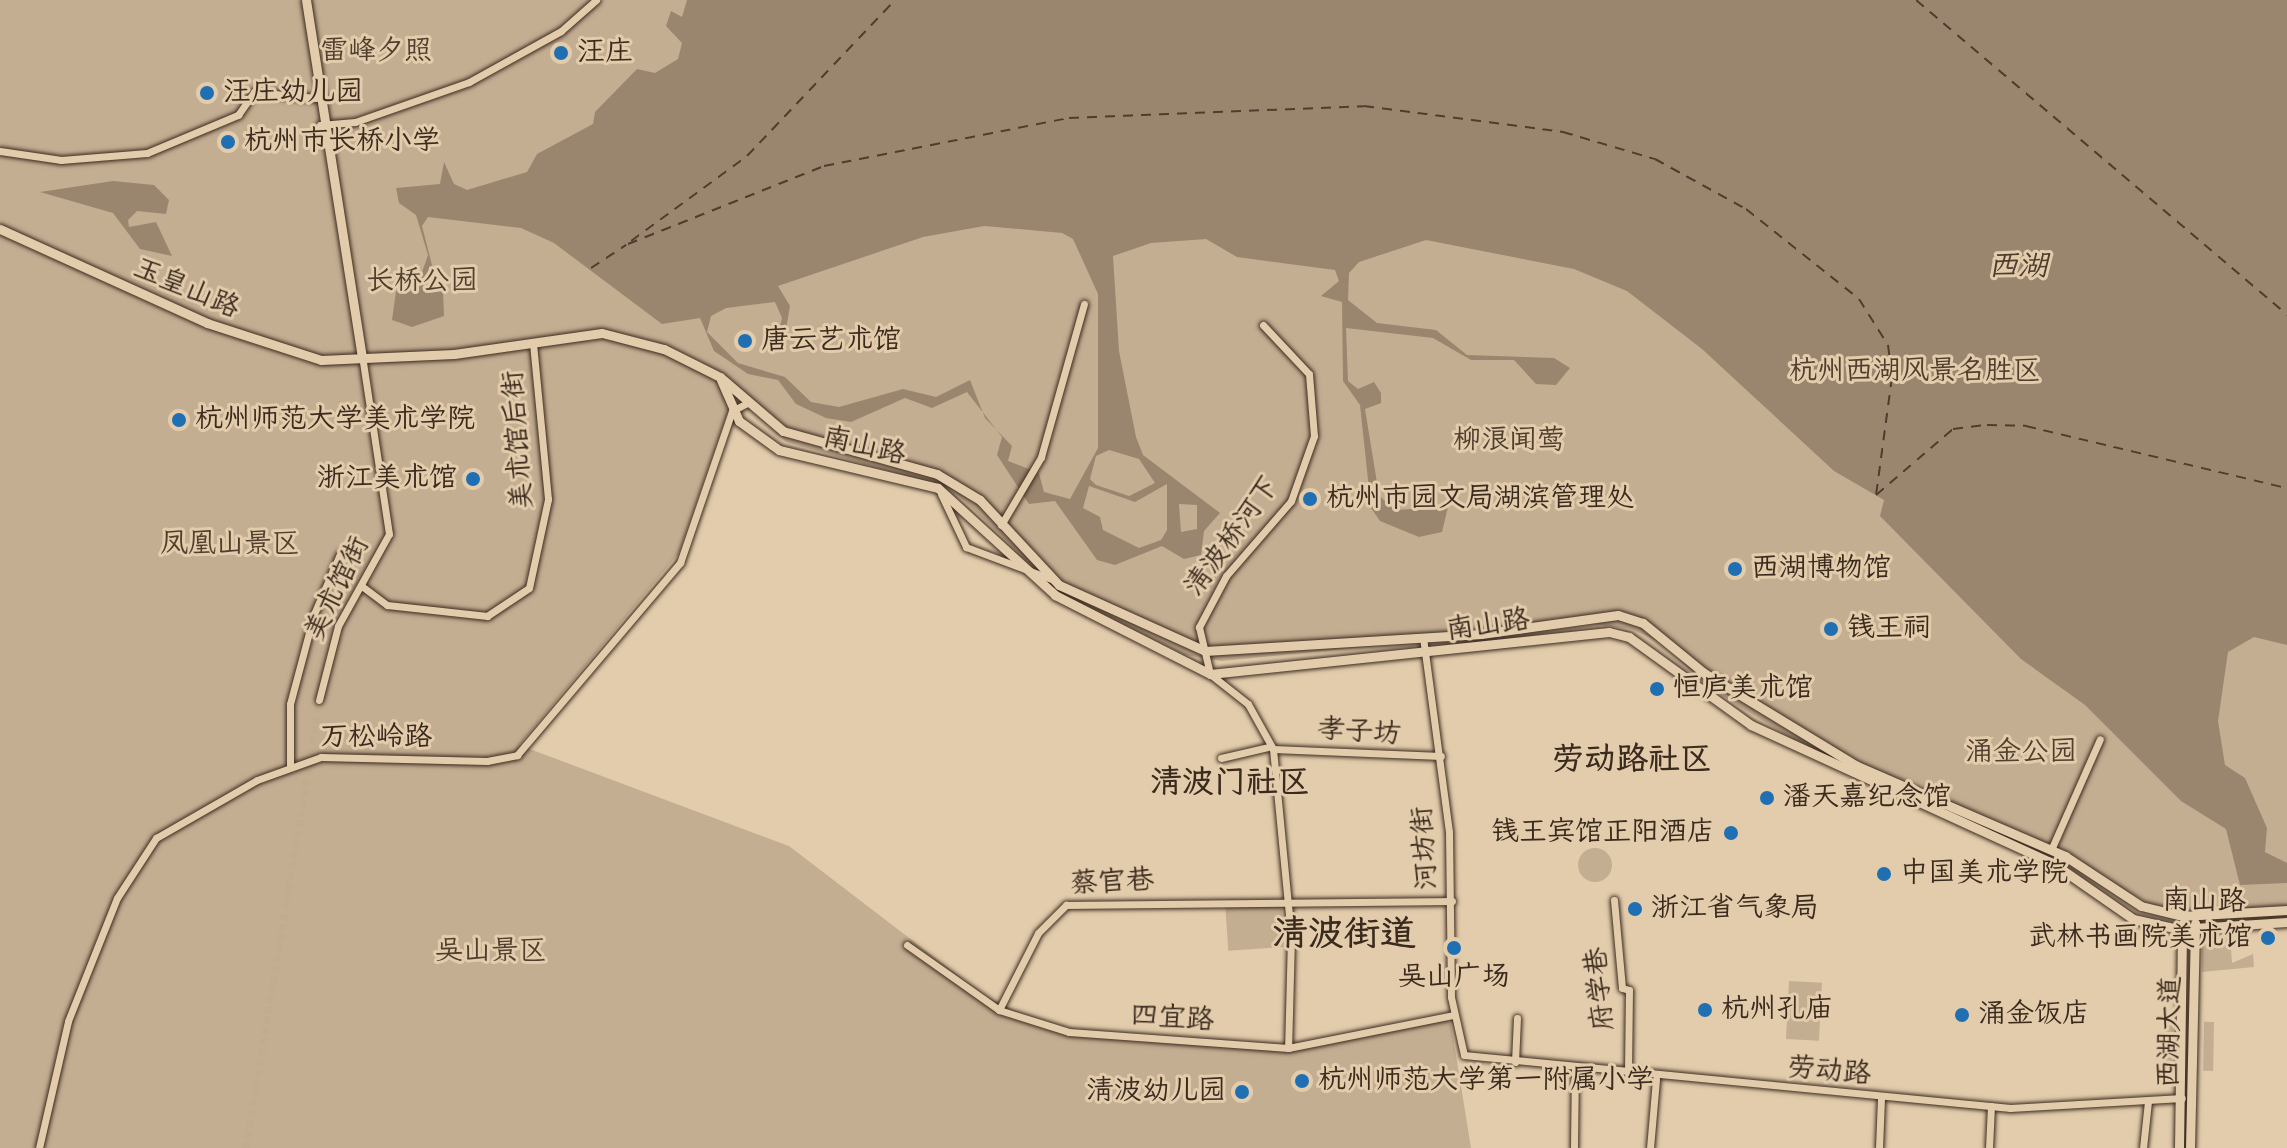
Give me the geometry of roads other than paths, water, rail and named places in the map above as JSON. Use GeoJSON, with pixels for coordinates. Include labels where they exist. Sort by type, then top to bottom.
{"type":"FeatureCollection","features":[{"type":"Feature","properties":{"kind":"main road"},"geometry":{"type":"LineString","coordinates":[[306,0],[320,125],[362,356]]}},
{"type":"Feature","properties":{"kind":"main road","name":"玉皇山路"},"geometry":{"type":"LineString","coordinates":[[0,229],[259,343],[321,360],[362,356]]}},
{"type":"Feature","properties":{"kind":"main road","name":"南山路"},"geometry":{"type":"LineString","coordinates":[[362,356],[533,343],[602,333],[664,349],[720,377],[783,431],[937,474],[980,500],[1054,580],[1131,624],[1205,651],[1423,637],[1630,619],[1857,766],[2051,850],[2141,906],[2182,916],[2287,910]]}},
{"type":"Feature","properties":{"kind":"main road"},"geometry":{"type":"LineString","coordinates":[[720,377],[732,411]]}},
{"type":"Feature","properties":{"kind":"main road","name":"南山路"},"geometry":{"type":"LineString","coordinates":[[732,411],[779,450],[938,488],[1021,570],[1055,595],[1210,674],[1426,656],[1609,632],[1629,637],[1765,732],[2054,864],[2133,919],[2183,930],[2287,922]]}},
{"type":"Feature","properties":{"kind":"main road","name":"西湖大道"},"geometry":{"type":"LineString","coordinates":[[2179,1148],[2182,916]]}},
{"type":"Feature","properties":{"kind":"main road","name":"西湖大道"},"geometry":{"type":"LineString","coordinates":[[2190,1148],[2195,916]]}},
{"type":"Feature","properties":{"kind":"street"},"geometry":{"type":"LineString","coordinates":[[320,125],[355,122],[469,82],[561,31],[596,0]]}},
{"type":"Feature","properties":{"kind":"street"},"geometry":{"type":"LineString","coordinates":[[0,151],[61,160],[147,153],[204,124],[238,115],[254,92],[316,98]]}},
{"type":"Feature","properties":{"kind":"street"},"geometry":{"type":"LineString","coordinates":[[1001,525],[1041,457],[1084,304]]}},
{"type":"Feature","properties":{"kind":"street","name":"清波桥河下"},"geometry":{"type":"LineString","coordinates":[[1210,674],[1199,627],[1209,601],[1291,501],[1314,436],[1309,374],[1263,325]]}},
{"type":"Feature","properties":{"kind":"street","name":"美术馆后街"},"geometry":{"type":"LineString","coordinates":[[363,587],[387,605],[487,616],[529,588],[548,499],[533,343]]}},
{"type":"Feature","properties":{"kind":"street","name":"美术馆街"},"geometry":{"type":"LineString","coordinates":[[319,700],[338,626],[380,560],[391,510],[362,356]]}},
{"type":"Feature","properties":{"kind":"street"},"geometry":{"type":"LineString","coordinates":[[732,411],[749,402]]}},
{"type":"Feature","properties":{"kind":"street","name":"万松岭路"},"geometry":{"type":"LineString","coordinates":[[39,1148],[68,1021],[141,857],[186,817],[290,766],[341,756],[487,761],[528,746],[680,563],[732,411]]}},
{"type":"Feature","properties":{"kind":"street"},"geometry":{"type":"LineString","coordinates":[[938,488],[966,547],[1054,580]]}},
{"type":"Feature","properties":{"kind":"street"},"geometry":{"type":"LineString","coordinates":[[290,766],[290,704],[314,614],[340,554]]}},
{"type":"Feature","properties":{"kind":"street","name":"河坊街"},"geometry":{"type":"LineString","coordinates":[[1423,637],[1441,756],[1452,901],[1453,1015],[1464,1055]]}},
{"type":"Feature","properties":{"kind":"street"},"geometry":{"type":"LineString","coordinates":[[1210,674],[1248,704],[1270,748],[1286,897],[1288,1048]]}},
{"type":"Feature","properties":{"kind":"street"},"geometry":{"type":"LineString","coordinates":[[2051,850],[2100,739]]}},
{"type":"Feature","properties":{"kind":"street","name":"孝子坊"},"geometry":{"type":"LineString","coordinates":[[1221,758],[1270,748],[1441,756]]}},
{"type":"Feature","properties":{"kind":"street"},"geometry":{"type":"LineString","coordinates":[[1286,897],[1452,901]]}},
{"type":"Feature","properties":{"kind":"street","name":"蔡官巷"},"geometry":{"type":"LineString","coordinates":[[999,1010],[1058,908],[1286,897]]}},
{"type":"Feature","properties":{"kind":"street","name":"府学巷"},"geometry":{"type":"LineString","coordinates":[[1614,900],[1622,988],[1629,990],[1628,1073]]}},
{"type":"Feature","properties":{"kind":"street","name":"四宜路"},"geometry":{"type":"LineString","coordinates":[[907,945],[999,1010],[1069,1032],[1288,1048],[1453,1015]]}},
{"type":"Feature","properties":{"kind":"street"},"geometry":{"type":"LineString","coordinates":[[1515,1062],[1517,1018]]}},
{"type":"Feature","properties":{"kind":"street","name":"劳动路"},"geometry":{"type":"LineString","coordinates":[[1464,1055],[1628,1073],[1656,1079],[1991,1106],[2192,1098]]}},
{"type":"Feature","properties":{"kind":"street"},"geometry":{"type":"LineString","coordinates":[[1574,1148],[1575,1067]]}},
{"type":"Feature","properties":{"kind":"street"},"geometry":{"type":"LineString","coordinates":[[1650,1148],[1656,1079]]}},
{"type":"Feature","properties":{"kind":"street"},"geometry":{"type":"LineString","coordinates":[[1879,1148],[1881,1099]]}},
{"type":"Feature","properties":{"kind":"street"},"geometry":{"type":"LineString","coordinates":[[2143,1148],[2148,1101]]}},
{"type":"Feature","properties":{"kind":"street"},"geometry":{"type":"LineString","coordinates":[[1989,1148],[1991,1106]]}},
{"type":"Feature","properties":{"kind":"water","name":"西湖"},"geometry":{"type":"Polygon","coordinates":[[[687,0],[2287,0],[2287,645],[2254,637],[2228,652],[2218,721],[2225,765],[2245,778],[2267,828],[2265,852],[2287,863],[2287,883],[2240,885],[2226,829],[2181,801],[2085,705],[2021,659],[1880,516],[1884,500],[1834,471],[1702,349],[1627,291],[1574,269],[1426,240],[1359,262],[1349,273],[1348,300],[1377,323],[1436,330],[1467,355],[1554,358],[1570,368],[1556,385],[1536,384],[1514,360],[1471,360],[1433,338],[1346,328],[1348,381],[1358,389],[1374,382],[1381,393],[1381,403],[1365,409],[1379,495],[1394,510],[1448,507],[1442,532],[1419,537],[1380,521],[1371,508],[1360,405],[1343,381],[1342,302],[1321,296],[1339,281],[1335,270],[1237,257],[1206,239],[1151,243],[1113,256],[1119,351],[1136,437],[1143,455],[1220,513],[1204,531],[1201,555],[1184,559],[1162,546],[1115,565],[1097,560],[1055,501],[1029,504],[997,455],[1002,437],[996,430],[1012,446],[1008,461],[1039,473],[1044,492],[1070,499],[1098,448],[1098,294],[1073,239],[1062,233],[984,226],[923,237],[778,286],[790,306],[782,352],[775,348],[782,318],[775,302],[726,308],[711,316],[707,332],[738,363],[785,377],[811,402],[839,407],[903,389],[936,397],[970,380],[983,412],[967,392],[932,408],[905,398],[851,422],[826,418],[796,404],[778,380],[748,374],[714,351],[700,318],[662,324],[554,243],[521,228],[428,217],[422,226],[433,269],[423,288],[443,291],[444,316],[412,327],[392,320],[396,291],[418,284],[428,255],[416,215],[399,203],[396,188],[440,184],[444,162],[454,184],[467,190],[527,172],[537,154],[593,124],[595,112],[637,69],[655,73],[678,59],[682,43],[666,26],[671,11],[682,17],[687,0]],[[1109,450],[1096,456],[1090,479],[1096,485],[1129,496],[1155,483],[1139,459],[1109,450]],[[1167,484],[1135,502],[1089,486],[1083,508],[1100,517],[1103,530],[1139,548],[1161,540],[1167,530],[1167,484]],[[1179,504],[1181,532],[1197,529],[1197,505],[1179,504]]]}},
{"type":"Feature","properties":{"kind":"water"},"geometry":{"type":"Polygon","coordinates":[[[113,181],[154,185],[169,200],[166,214],[137,211],[128,220],[129,227],[156,222],[172,256],[140,249],[113,213],[40,192],[113,181]]]}},
{"type":"Feature","properties":{"kind":"tunnel"},"geometry":{"type":"LineString","coordinates":[[246,1148],[319,700]]}},
{"type":"Feature","properties":{"kind":"place","name":"汪庄"},"geometry":{"type":"Point","coordinates":[561,53]}},
{"type":"Feature","properties":{"kind":"place","name":"汪庄幼儿园"},"geometry":{"type":"Point","coordinates":[207,93]}},
{"type":"Feature","properties":{"kind":"place","name":"杭州市长桥小学"},"geometry":{"type":"Point","coordinates":[228,142]}},
{"type":"Feature","properties":{"kind":"place","name":"唐云艺术馆"},"geometry":{"type":"Point","coordinates":[745,341]}},
{"type":"Feature","properties":{"kind":"place","name":"杭州师范大学美术学院"},"geometry":{"type":"Point","coordinates":[179,420]}},
{"type":"Feature","properties":{"kind":"place","name":"浙江美术馆"},"geometry":{"type":"Point","coordinates":[473,479]}},
{"type":"Feature","properties":{"kind":"place","name":"杭州市园文局湖滨管理处"},"geometry":{"type":"Point","coordinates":[1310,499]}},
{"type":"Feature","properties":{"kind":"place","name":"西湖博物馆"},"geometry":{"type":"Point","coordinates":[1735,569]}},
{"type":"Feature","properties":{"kind":"place","name":"钱王祠"},"geometry":{"type":"Point","coordinates":[1831,629]}},
{"type":"Feature","properties":{"kind":"place","name":"恒庐美术馆"},"geometry":{"type":"Point","coordinates":[1657,689]}},
{"type":"Feature","properties":{"kind":"place","name":"潘天嘉纪念馆"},"geometry":{"type":"Point","coordinates":[1767,798]}},
{"type":"Feature","properties":{"kind":"place","name":"钱王宾馆正阳酒店"},"geometry":{"type":"Point","coordinates":[1731,833]}},
{"type":"Feature","properties":{"kind":"place","name":"中国美术学院"},"geometry":{"type":"Point","coordinates":[1884,874]}},
{"type":"Feature","properties":{"kind":"place","name":"浙江省气象局"},"geometry":{"type":"Point","coordinates":[1635,909]}},
{"type":"Feature","properties":{"kind":"place","name":"武林书画院美术馆"},"geometry":{"type":"Point","coordinates":[2268,938]}},
{"type":"Feature","properties":{"kind":"place","name":"吴山广场"},"geometry":{"type":"Point","coordinates":[1454,948]}},
{"type":"Feature","properties":{"kind":"place","name":"杭州孔庙"},"geometry":{"type":"Point","coordinates":[1705,1010]}},
{"type":"Feature","properties":{"kind":"place","name":"涌金饭店"},"geometry":{"type":"Point","coordinates":[1962,1015]}},
{"type":"Feature","properties":{"kind":"place","name":"杭州师范大学第一附属小学"},"geometry":{"type":"Point","coordinates":[1302,1081]}},
{"type":"Feature","properties":{"kind":"place","name":"清波幼儿园"},"geometry":{"type":"Point","coordinates":[1242,1092]}},
{"type":"Feature","properties":{"kind":"district","name":"劳动路社区"},"geometry":{"type":"Point","coordinates":[1632,760]}},
{"type":"Feature","properties":{"kind":"district","name":"清波门社区"},"geometry":{"type":"Point","coordinates":[1230,783]}},
{"type":"Feature","properties":{"kind":"district","name":"清波街道"},"geometry":{"type":"Point","coordinates":[1344,936]}},
{"type":"Feature","properties":{"kind":"park label","name":"雷峰夕照"},"geometry":{"type":"Point","coordinates":[376,52]}},
{"type":"Feature","properties":{"kind":"park label","name":"长桥公园"},"geometry":{"type":"Point","coordinates":[422,282]}},
{"type":"Feature","properties":{"kind":"park label","name":"杭州西湖风景名胜区"},"geometry":{"type":"Point","coordinates":[1915,372]}},
{"type":"Feature","properties":{"kind":"park label","name":"柳浪闻莺"},"geometry":{"type":"Point","coordinates":[1509,441]}},
{"type":"Feature","properties":{"kind":"park label","name":"凤凰山景区"},"geometry":{"type":"Point","coordinates":[230,545]}},
{"type":"Feature","properties":{"kind":"park label","name":"涌金公园"},"geometry":{"type":"Point","coordinates":[2021,753]}},
{"type":"Feature","properties":{"kind":"park label","name":"吴山景区"},"geometry":{"type":"Point","coordinates":[491,952]}}]}
